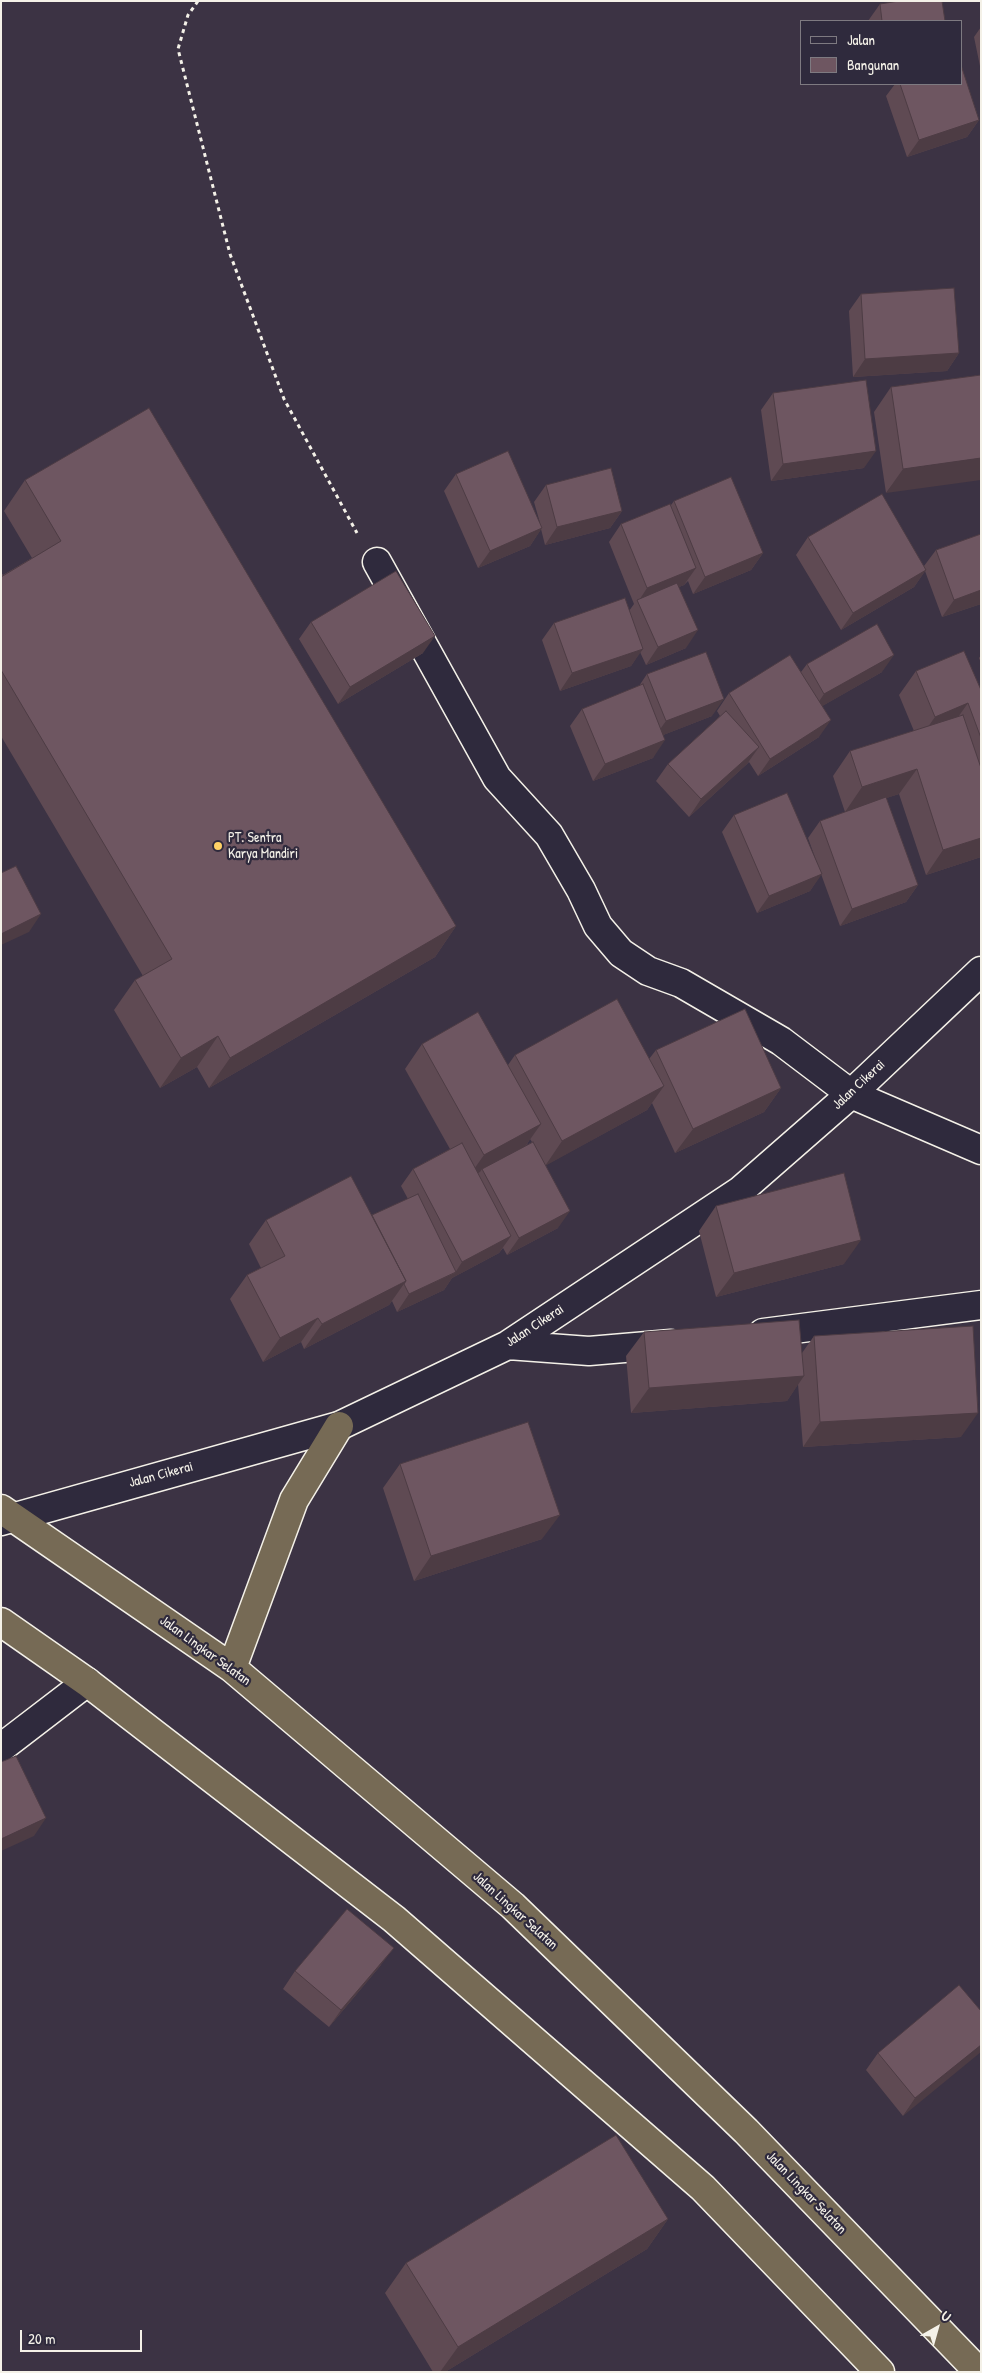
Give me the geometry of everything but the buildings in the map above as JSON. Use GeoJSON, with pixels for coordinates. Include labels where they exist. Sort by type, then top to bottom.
{"type":"FeatureCollection","features":[{"type":"Feature","properties":{"kind":"highway"},"geometry":{"type":"LineString","coordinates":[[232,1668],[294,1500],[339,1426]]}},
{"type":"Feature","properties":{"kind":"highway","name":"Jalan Lingkar Selatan"},"geometry":{"type":"LineString","coordinates":[[5,1515],[232,1668],[513,1906],[746,2131],[979,2372]]}},
{"type":"Feature","properties":{"kind":"highway"},"geometry":{"type":"LineString","coordinates":[[1,1622],[87,1682],[394,1919],[703,2188],[880,2372]]}},
{"type":"Feature","properties":{"kind":"street"},"geometry":{"type":"LineString","coordinates":[[377,562],[497,778],[549,835],[581,890],[598,926],[621,953],[648,971],[681,983],[781,1041],[851,1094],[981,1150]]}},
{"type":"Feature","properties":{"kind":"street","name":"Jalan Cikerai"},"geometry":{"type":"LineString","coordinates":[[5,1515],[339,1426],[508,1345],[740,1191],[851,1094],[981,971]]}},
{"type":"Feature","properties":{"kind":"street"},"geometry":{"type":"LineString","coordinates":[[742,1336],[981,1305]]}},
{"type":"Feature","properties":{"kind":"street"},"geometry":{"type":"LineString","coordinates":[[508,1345],[589,1351],[694,1342]]}},
{"type":"Feature","properties":{"kind":"street"},"geometry":{"type":"LineString","coordinates":[[1,1748],[87,1682]]}},
{"type":"Feature","properties":{"kind":"path"},"geometry":{"type":"LineString","coordinates":[[198,1],[188,15],[178,49],[230,254],[284,399],[348,519],[377,562]]}},
{"type":"Feature","properties":{"kind":"place","name":"PT. Sentra Karya Mandiri"},"geometry":{"type":"Point","coordinates":[218,846]}}]}
